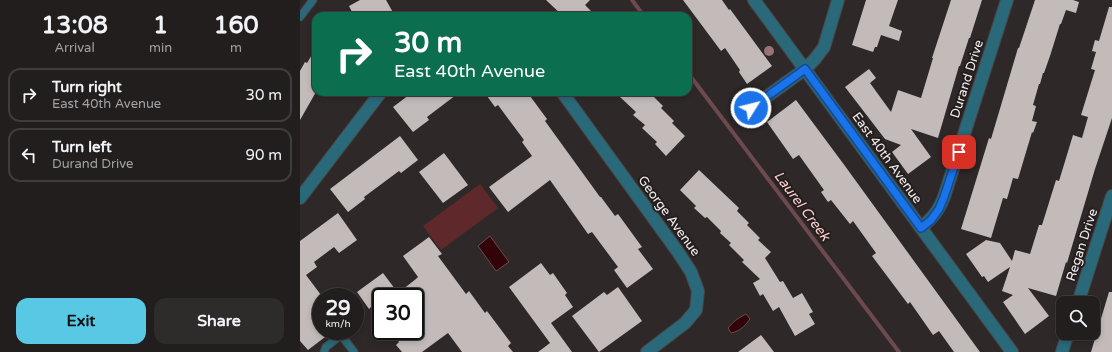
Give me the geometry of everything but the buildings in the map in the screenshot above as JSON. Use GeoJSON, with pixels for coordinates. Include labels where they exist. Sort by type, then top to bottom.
{"type":"FeatureCollection","features":[{"type":"Feature","properties":{"kind":"street","name":"East 40th Avenue"},"geometry":{"type":"LineString","coordinates":[[754,0],[1012,352]]}},
{"type":"Feature","properties":{"kind":"street"},"geometry":{"type":"LineString","coordinates":[[751,108],[805,69],[824,47],[838,0]]}},
{"type":"Feature","properties":{"kind":"street","name":"Durand Drive"},"geometry":{"type":"LineString","coordinates":[[921,228],[931,220],[939,209],[944,197],[1007,0]]}},
{"type":"Feature","properties":{"kind":"street"},"geometry":{"type":"LineString","coordinates":[[300,198],[377,96]]}},
{"type":"Feature","properties":{"kind":"street","name":"George Avenue"},"geometry":{"type":"LineString","coordinates":[[565,96],[678,252],[691,272],[698,291],[696,310],[685,323],[647,352]]}},
{"type":"Feature","properties":{"kind":"street","name":"Regan Drive"},"geometry":{"type":"LineString","coordinates":[[1080,296],[1112,196]]}},
{"type":"Feature","properties":{"kind":"street"},"geometry":{"type":"LineString","coordinates":[[1062,352],[1066,340]]}},
{"type":"Feature","properties":{"kind":"lane"},"geometry":{"type":"LineString","coordinates":[[300,17],[313,0]]}},
{"type":"Feature","properties":{"kind":"lane"},"geometry":{"type":"LineString","coordinates":[[324,352],[326,347],[341,335],[354,352]]}},
{"type":"Feature","properties":{"kind":"shaded area"},"geometry":{"type":"Polygon","coordinates":[[[480,184],[498,208],[441,250],[423,226],[480,184]]]}},
{"type":"Feature","properties":{"kind":"shaded area"},"geometry":{"type":"Polygon","coordinates":[[[490,236],[509,262],[496,271],[478,246],[490,236]]]}},
{"type":"Feature","properties":{"kind":"shaded area"},"geometry":{"type":"Polygon","coordinates":[[[746,314],[750,319],[748,322],[739,330],[731,333],[728,328],[736,320],[746,314]]]}},
{"type":"Feature","properties":{"kind":"waterway","name":"Laurel Creek"},"geometry":{"type":"LineString","coordinates":[[632,0],[641,12]]}},
{"type":"Feature","properties":{"kind":"waterway","name":"Laurel Creek"},"geometry":{"type":"LineString","coordinates":[[692,78],[899,352]]}},
{"type":"Feature","properties":{"kind":"route"},"geometry":{"type":"LineString","coordinates":[[751,108],[805,69],[921,228],[931,220],[939,209],[959,152]]}}]}
